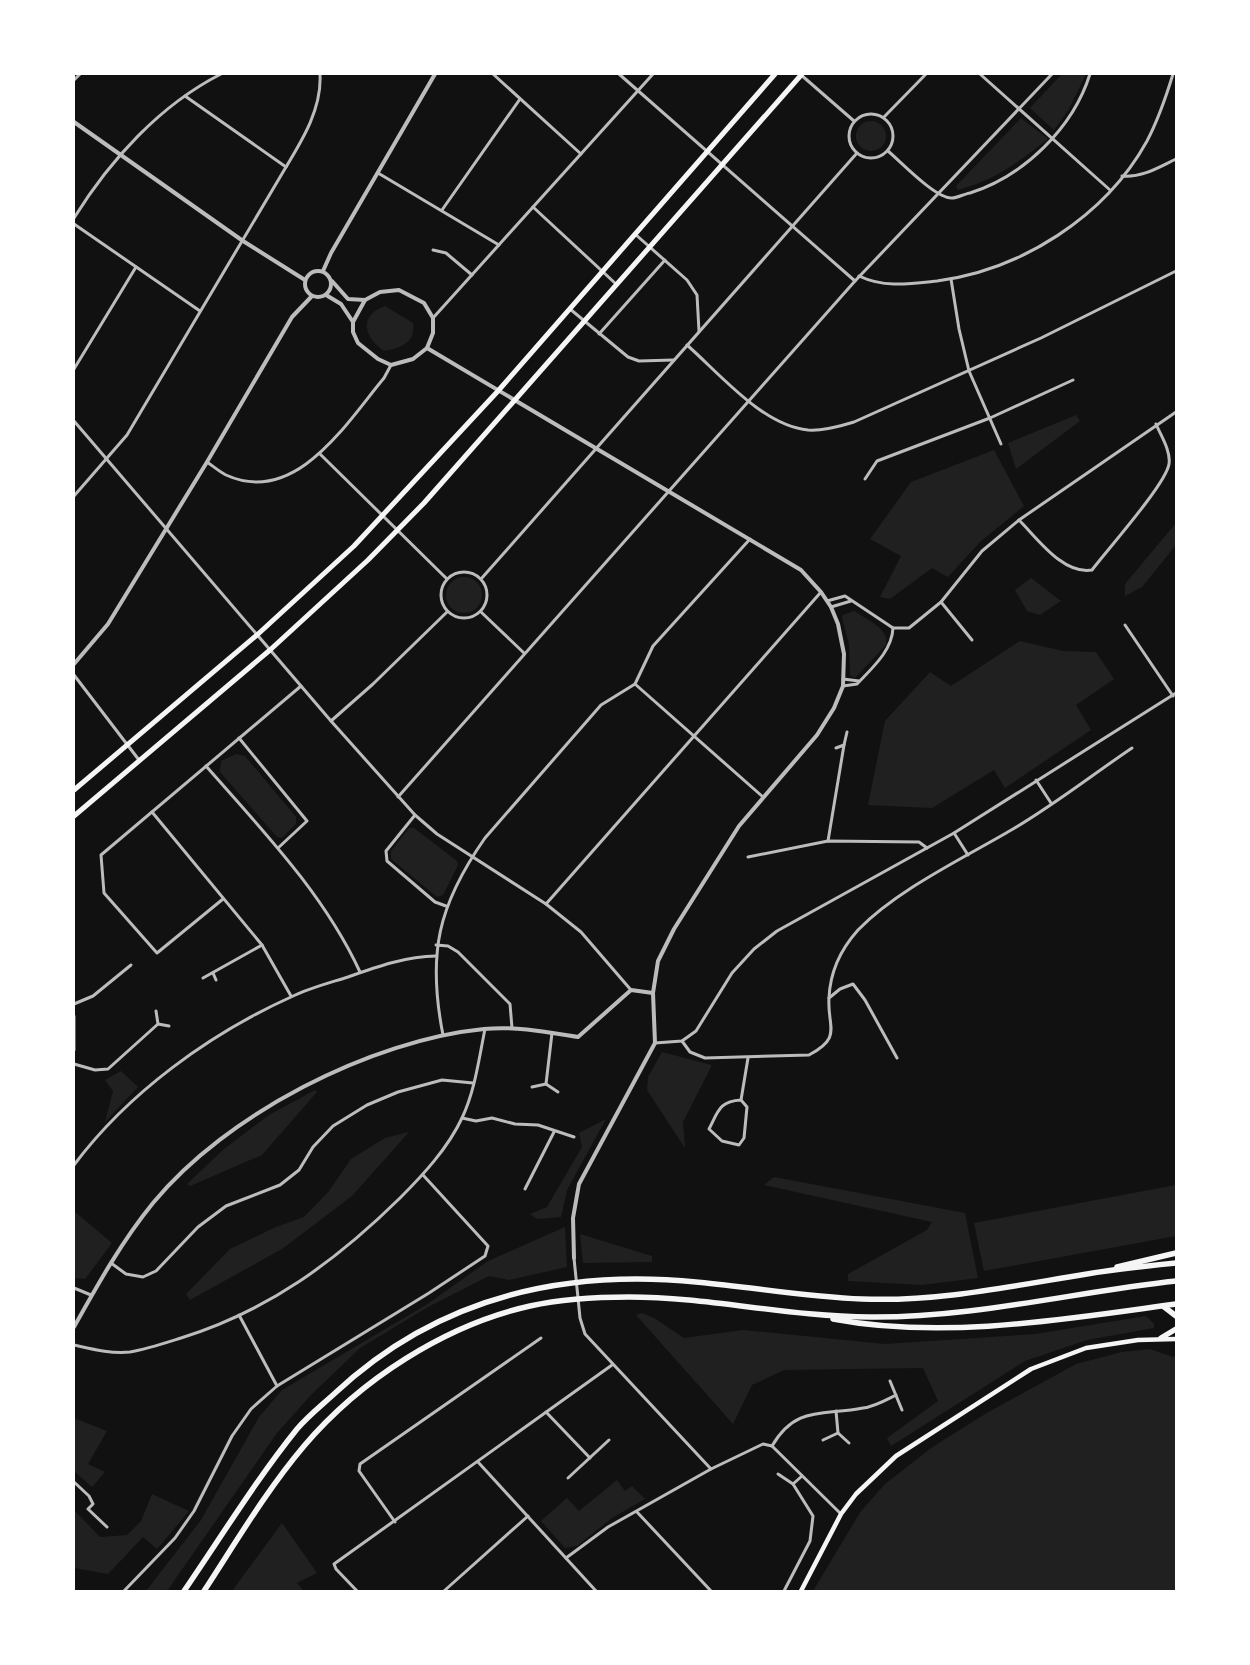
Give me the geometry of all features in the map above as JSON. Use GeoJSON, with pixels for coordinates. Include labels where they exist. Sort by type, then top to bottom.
{"type":"FeatureCollection","features":[{"type":"Feature","properties":{"kind":"highway"},"geometry":{"type":"LineString","coordinates":[[1091,1273],[1176,1253]]}},
{"type":"Feature","properties":{"kind":"highway"},"geometry":{"type":"LineString","coordinates":[[184,1591],[257,1483],[299,1427],[355,1374],[394,1345],[459,1311],[509,1294],[571,1282],[639,1279],[864,1299],[937,1298],[1091,1273],[1176,1263]]}},
{"type":"Feature","properties":{"kind":"highway"},"geometry":{"type":"LineString","coordinates":[[812,1315],[871,1317],[932,1315],[1120,1287],[1176,1281]]}},
{"type":"Feature","properties":{"kind":"highway"},"geometry":{"type":"LineString","coordinates":[[204,1591],[257,1510],[304,1446],[347,1403],[384,1374],[433,1343],[482,1321],[530,1306],[574,1299],[631,1297],[724,1304],[812,1315],[869,1326],[941,1326],[1022,1323],[1176,1304]]}},
{"type":"Feature","properties":{"kind":"highway"},"geometry":{"type":"LineString","coordinates":[[1163,1306],[1176,1316]]}},
{"type":"Feature","properties":{"kind":"highway"},"geometry":{"type":"LineString","coordinates":[[1161,1338],[1176,1328]]}},
{"type":"Feature","properties":{"kind":"main road"},"geometry":{"type":"LineString","coordinates":[[74,790],[257,635],[354,546],[498,391],[776,74]]}},
{"type":"Feature","properties":{"kind":"main road"},"geometry":{"type":"LineString","coordinates":[[74,816],[270,650],[345,583],[397,530],[514,401],[801,74]]}},
{"type":"Feature","properties":{"kind":"main road"},"geometry":{"type":"LineString","coordinates":[[801,1591],[841,1514],[856,1494],[896,1456],[1031,1369],[1086,1348],[1161,1338],[1176,1339]]}},
{"type":"Feature","properties":{"kind":"street"},"geometry":{"type":"LineString","coordinates":[[74,80],[80,74]]}},
{"type":"Feature","properties":{"kind":"street"},"geometry":{"type":"LineString","coordinates":[[74,218],[92,189],[120,154],[185,96],[221,74]]}},
{"type":"Feature","properties":{"kind":"street"},"geometry":{"type":"LineString","coordinates":[[74,496],[127,435],[304,137],[316,108],[320,74]]}},
{"type":"Feature","properties":{"kind":"street"},"geometry":{"type":"LineString","coordinates":[[323,271],[331,253],[435,74]]}},
{"type":"Feature","properties":{"kind":"street"},"geometry":{"type":"LineString","coordinates":[[493,74],[581,154]]}},
{"type":"Feature","properties":{"kind":"street"},"geometry":{"type":"LineString","coordinates":[[619,74],[855,281]]}},
{"type":"Feature","properties":{"kind":"street"},"geometry":{"type":"LineString","coordinates":[[433,318],[653,74]]}},
{"type":"Feature","properties":{"kind":"street"},"geometry":{"type":"LineString","coordinates":[[801,74],[854,121]]}},
{"type":"Feature","properties":{"kind":"street"},"geometry":{"type":"LineString","coordinates":[[884,118],[926,74]]}},
{"type":"Feature","properties":{"kind":"street"},"geometry":{"type":"LineString","coordinates":[[980,74],[1110,190]]}},
{"type":"Feature","properties":{"kind":"street"},"geometry":{"type":"LineString","coordinates":[[398,797],[859,276],[1052,74]]}},
{"type":"Feature","properties":{"kind":"street"},"geometry":{"type":"LineString","coordinates":[[888,151],[938,194],[951,198],[985,188],[1021,166],[1053,139],[1068,118],[1090,74]]}},
{"type":"Feature","properties":{"kind":"street"},"geometry":{"type":"LineString","coordinates":[[859,276],[874,283],[905,285],[951,279],[980,272],[1013,260],[1050,241],[1084,216],[1122,176],[1147,142],[1173,74]]}},
{"type":"Feature","properties":{"kind":"street"},"geometry":{"type":"LineString","coordinates":[[185,96],[286,167]]}},
{"type":"Feature","properties":{"kind":"street"},"geometry":{"type":"LineString","coordinates":[[442,210],[520,99]]}},
{"type":"Feature","properties":{"kind":"street"},"geometry":{"type":"LineString","coordinates":[[865,114],[878,114],[884,118],[893,130],[894,137],[888,151],[883,155],[870,158],[857,153],[852,148],[849,134],[854,121],[865,114]]}},
{"type":"Feature","properties":{"kind":"street"},"geometry":{"type":"LineString","coordinates":[[74,122],[243,241],[305,280]]}},
{"type":"Feature","properties":{"kind":"street"},"geometry":{"type":"LineString","coordinates":[[481,579],[857,153]]}},
{"type":"Feature","properties":{"kind":"street"},"geometry":{"type":"LineString","coordinates":[[1122,176],[1132,177],[1144,174],[1176,159]]}},
{"type":"Feature","properties":{"kind":"street"},"geometry":{"type":"LineString","coordinates":[[378,173],[499,245]]}},
{"type":"Feature","properties":{"kind":"street"},"geometry":{"type":"LineString","coordinates":[[533,207],[617,284]]}},
{"type":"Feature","properties":{"kind":"street"},"geometry":{"type":"LineString","coordinates":[[74,224],[200,311]]}},
{"type":"Feature","properties":{"kind":"street"},"geometry":{"type":"LineString","coordinates":[[635,234],[688,280],[697,295],[699,332]]}},
{"type":"Feature","properties":{"kind":"street"},"geometry":{"type":"LineString","coordinates":[[433,250],[446,253],[472,275]]}},
{"type":"Feature","properties":{"kind":"street"},"geometry":{"type":"LineString","coordinates":[[599,334],[665,260]]}},
{"type":"Feature","properties":{"kind":"street"},"geometry":{"type":"LineString","coordinates":[[74,369],[136,267]]}},
{"type":"Feature","properties":{"kind":"street"},"geometry":{"type":"LineString","coordinates":[[332,281],[332,286],[326,294],[318,297],[312,296],[305,287],[305,280],[311,273],[323,271],[328,274],[348,299],[366,300]]}},
{"type":"Feature","properties":{"kind":"street"},"geometry":{"type":"LineString","coordinates":[[687,345],[768,417],[786,425],[808,430],[828,429],[854,422],[969,371],[1041,338],[1176,271]]}},
{"type":"Feature","properties":{"kind":"street"},"geometry":{"type":"LineString","coordinates":[[951,279],[959,329],[969,371],[1001,444]]}},
{"type":"Feature","properties":{"kind":"street"},"geometry":{"type":"LineString","coordinates":[[399,290],[424,303],[433,318],[433,333],[427,348],[413,359],[391,364],[378,360],[358,343],[353,332],[353,322],[366,300],[380,292],[399,290]]}},
{"type":"Feature","properties":{"kind":"street"},"geometry":{"type":"LineString","coordinates":[[326,294],[341,304],[353,322]]}},
{"type":"Feature","properties":{"kind":"street"},"geometry":{"type":"LineString","coordinates":[[74,664],[108,624],[207,462],[292,317],[312,296]]}},
{"type":"Feature","properties":{"kind":"street"},"geometry":{"type":"LineString","coordinates":[[569,308],[628,356],[640,361],[674,360]]}},
{"type":"Feature","properties":{"kind":"street"},"geometry":{"type":"LineString","coordinates":[[427,348],[801,570],[832,607],[838,624],[844,654],[843,686],[834,708],[817,736],[739,826],[674,929],[658,961],[653,993],[656,1043],[579,1184],[573,1218],[574,1258],[580,1318],[585,1334],[711,1469]]}},
{"type":"Feature","properties":{"kind":"street"},"geometry":{"type":"LineString","coordinates":[[207,462],[226,475],[246,481],[268,481],[288,476],[320,454],[384,378],[391,364]]}},
{"type":"Feature","properties":{"kind":"street"},"geometry":{"type":"LineString","coordinates":[[865,479],[877,461],[990,418],[1073,380]]}},
{"type":"Feature","properties":{"kind":"street"},"geometry":{"type":"LineString","coordinates":[[827,601],[845,596],[894,628],[909,628],[941,602],[982,551],[1019,520],[1176,412]]}},
{"type":"Feature","properties":{"kind":"street"},"geometry":{"type":"LineString","coordinates":[[74,421],[331,721],[415,815],[438,834],[546,904],[581,932],[631,990],[653,993]]}},
{"type":"Feature","properties":{"kind":"street"},"geometry":{"type":"LineString","coordinates":[[1019,520],[1065,564],[1086,571],[1092,570],[1161,483],[1169,465],[1169,455],[1156,424]]}},
{"type":"Feature","properties":{"kind":"street"},"geometry":{"type":"LineString","coordinates":[[320,454],[447,579]]}},
{"type":"Feature","properties":{"kind":"street"},"geometry":{"type":"LineString","coordinates":[[443,1035],[438,1008],[436,945],[446,906],[472,857],[486,838],[601,705],[635,684],[653,646],[750,539]]}},
{"type":"Feature","properties":{"kind":"street"},"geometry":{"type":"LineString","coordinates":[[468,572],[481,579],[488,592],[486,606],[475,616],[460,619],[447,612],[443,606],[441,592],[447,579],[453,575],[468,572]]}},
{"type":"Feature","properties":{"kind":"street"},"geometry":{"type":"LineString","coordinates":[[546,904],[821,592]]}},
{"type":"Feature","properties":{"kind":"street"},"geometry":{"type":"LineString","coordinates":[[832,607],[851,600]]}},
{"type":"Feature","properties":{"kind":"street"},"geometry":{"type":"LineString","coordinates":[[941,602],[972,640]]}},
{"type":"Feature","properties":{"kind":"street"},"geometry":{"type":"LineString","coordinates":[[331,721],[373,684],[447,612]]}},
{"type":"Feature","properties":{"kind":"street"},"geometry":{"type":"LineString","coordinates":[[481,612],[524,653]]}},
{"type":"Feature","properties":{"kind":"street"},"geometry":{"type":"LineString","coordinates":[[656,1043],[682,1041],[696,1032],[732,974],[761,943],[810,911],[954,833],[1174,695],[1125,625]]}},
{"type":"Feature","properties":{"kind":"street"},"geometry":{"type":"LineString","coordinates":[[843,686],[857,684],[860,681],[889,648],[893,639],[894,628]]}},
{"type":"Feature","properties":{"kind":"street"},"geometry":{"type":"LineString","coordinates":[[74,675],[140,760]]}},
{"type":"Feature","properties":{"kind":"street"},"geometry":{"type":"LineString","coordinates":[[843,679],[860,681]]}},
{"type":"Feature","properties":{"kind":"street"},"geometry":{"type":"LineString","coordinates":[[635,684],[763,797]]}},
{"type":"Feature","properties":{"kind":"street"},"geometry":{"type":"LineString","coordinates":[[223,899],[157,953],[104,893],[101,855],[301,686]]}},
{"type":"Feature","properties":{"kind":"street"},"geometry":{"type":"LineString","coordinates":[[828,841],[847,732]]}},
{"type":"Feature","properties":{"kind":"street"},"geometry":{"type":"LineString","coordinates":[[239,738],[307,821],[278,848]]}},
{"type":"Feature","properties":{"kind":"street"},"geometry":{"type":"LineString","coordinates":[[836,748],[844,745]]}},
{"type":"Feature","properties":{"kind":"street"},"geometry":{"type":"LineString","coordinates":[[682,1041],[690,1052],[705,1058],[809,1055],[823,1048],[833,1030],[829,999],[834,968],[847,942],[867,921],[891,902],[968,854],[1015,828],[1132,748]]}},
{"type":"Feature","properties":{"kind":"street"},"geometry":{"type":"LineString","coordinates":[[206,766],[278,848],[331,916],[360,972]]}},
{"type":"Feature","properties":{"kind":"street"},"geometry":{"type":"LineString","coordinates":[[1036,780],[1051,803]]}},
{"type":"Feature","properties":{"kind":"street"},"geometry":{"type":"LineString","coordinates":[[152,812],[262,945],[291,996]]}},
{"type":"Feature","properties":{"kind":"street"},"geometry":{"type":"LineString","coordinates":[[415,815],[386,851],[387,861],[436,902],[446,906]]}},
{"type":"Feature","properties":{"kind":"street"},"geometry":{"type":"LineString","coordinates":[[954,833],[968,854]]}},
{"type":"Feature","properties":{"kind":"street"},"geometry":{"type":"LineString","coordinates":[[748,857],[828,841],[919,842],[927,848]]}},
{"type":"Feature","properties":{"kind":"street"},"geometry":{"type":"LineString","coordinates":[[204,978],[262,945]]}},
{"type":"Feature","properties":{"kind":"street"},"geometry":{"type":"LineString","coordinates":[[436,945],[448,946],[458,952],[510,1004],[512,1028]]}},
{"type":"Feature","properties":{"kind":"street"},"geometry":{"type":"LineString","coordinates":[[74,1165],[125,1105],[174,1066],[236,1026],[291,996],[360,972],[404,960],[436,956]]}},
{"type":"Feature","properties":{"kind":"street"},"geometry":{"type":"LineString","coordinates":[[74,1004],[93,996],[131,965]]}},
{"type":"Feature","properties":{"kind":"street"},"geometry":{"type":"LineString","coordinates":[[213,973],[216,980]]}},
{"type":"Feature","properties":{"kind":"street"},"geometry":{"type":"LineString","coordinates":[[829,999],[840,989],[853,984],[865,1000],[897,1058]]}},
{"type":"Feature","properties":{"kind":"street"},"geometry":{"type":"LineString","coordinates":[[74,1327],[110,1262],[154,1202],[188,1167],[228,1133],[273,1104],[321,1078],[373,1056],[443,1035],[484,1029],[512,1028],[578,1037],[631,990]]}},
{"type":"Feature","properties":{"kind":"street"},"geometry":{"type":"LineString","coordinates":[[156,1011],[158,1024]]}},
{"type":"Feature","properties":{"kind":"street"},"geometry":{"type":"LineString","coordinates":[[74,1016],[74,1050]]}},
{"type":"Feature","properties":{"kind":"street"},"geometry":{"type":"LineString","coordinates":[[158,1024],[169,1026]]}},
{"type":"Feature","properties":{"kind":"street"},"geometry":{"type":"LineString","coordinates":[[74,1064],[95,1070],[108,1070],[158,1024]]}},
{"type":"Feature","properties":{"kind":"street"},"geometry":{"type":"LineString","coordinates":[[74,1345],[99,1351],[129,1352],[201,1332],[291,1288],[329,1262],[362,1235],[423,1175],[462,1118],[473,1083],[484,1029]]}},
{"type":"Feature","properties":{"kind":"street"},"geometry":{"type":"LineString","coordinates":[[546,1084],[552,1032]]}},
{"type":"Feature","properties":{"kind":"street"},"geometry":{"type":"LineString","coordinates":[[741,1100],[748,1058]]}},
{"type":"Feature","properties":{"kind":"street"},"geometry":{"type":"LineString","coordinates":[[110,1262],[126,1274],[143,1277],[156,1271],[198,1227],[226,1206],[280,1186],[299,1170],[313,1147],[333,1126],[368,1105],[398,1092],[442,1080],[473,1083]]}},
{"type":"Feature","properties":{"kind":"street"},"geometry":{"type":"LineString","coordinates":[[532,1087],[546,1084],[558,1092]]}},
{"type":"Feature","properties":{"kind":"street"},"geometry":{"type":"LineString","coordinates":[[741,1100],[747,1107],[744,1138],[739,1145],[722,1141],[709,1129],[723,1104],[729,1101],[741,1100]]}},
{"type":"Feature","properties":{"kind":"street"},"geometry":{"type":"LineString","coordinates":[[462,1118],[476,1121],[492,1118],[515,1124],[538,1125],[554,1132],[574,1137]]}},
{"type":"Feature","properties":{"kind":"street"},"geometry":{"type":"LineString","coordinates":[[525,1189],[554,1132]]}},
{"type":"Feature","properties":{"kind":"street"},"geometry":{"type":"LineString","coordinates":[[124,1591],[175,1538],[194,1511],[232,1436],[251,1409],[276,1386],[429,1293],[485,1256],[488,1246],[423,1175]]}},
{"type":"Feature","properties":{"kind":"street"},"geometry":{"type":"LineString","coordinates":[[74,1288],[91,1295]]}},
{"type":"Feature","properties":{"kind":"street"},"geometry":{"type":"LineString","coordinates":[[239,1315],[276,1386]]}},
{"type":"Feature","properties":{"kind":"street"},"geometry":{"type":"LineString","coordinates":[[395,1522],[359,1471],[360,1464],[541,1338]]}},
{"type":"Feature","properties":{"kind":"street"},"geometry":{"type":"LineString","coordinates":[[356,1591],[336,1570],[334,1564],[612,1365]]}},
{"type":"Feature","properties":{"kind":"street"},"geometry":{"type":"LineString","coordinates":[[890,1381],[902,1410]]}},
{"type":"Feature","properties":{"kind":"street"},"geometry":{"type":"LineString","coordinates":[[772,1446],[780,1433],[796,1420],[813,1412],[865,1408],[896,1395]]}},
{"type":"Feature","properties":{"kind":"street"},"geometry":{"type":"LineString","coordinates":[[836,1411],[838,1433],[849,1443]]}},
{"type":"Feature","properties":{"kind":"street"},"geometry":{"type":"LineString","coordinates":[[546,1412],[590,1458]]}},
{"type":"Feature","properties":{"kind":"street"},"geometry":{"type":"LineString","coordinates":[[823,1440],[838,1433]]}},
{"type":"Feature","properties":{"kind":"street"},"geometry":{"type":"LineString","coordinates":[[568,1478],[609,1440]]}},
{"type":"Feature","properties":{"kind":"street"},"geometry":{"type":"LineString","coordinates":[[566,1558],[608,1527],[711,1469],[763,1444],[772,1446],[841,1514]]}},
{"type":"Feature","properties":{"kind":"street"},"geometry":{"type":"LineString","coordinates":[[478,1462],[596,1591]]}},
{"type":"Feature","properties":{"kind":"street"},"geometry":{"type":"LineString","coordinates":[[778,1474],[793,1484],[814,1516],[810,1541],[784,1591]]}},
{"type":"Feature","properties":{"kind":"street"},"geometry":{"type":"LineString","coordinates":[[793,1484],[802,1476]]}},
{"type":"Feature","properties":{"kind":"street"},"geometry":{"type":"LineString","coordinates":[[74,1482],[91,1499],[93,1504],[88,1509],[107,1527]]}},
{"type":"Feature","properties":{"kind":"street"},"geometry":{"type":"LineString","coordinates":[[636,1512],[711,1591]]}},
{"type":"Feature","properties":{"kind":"street"},"geometry":{"type":"LineString","coordinates":[[444,1591],[528,1516]]}},
{"type":"Feature","properties":{"kind":"shaded area"},"geometry":{"type":"Polygon","coordinates":[[[1062,74],[1086,74],[1069,109],[1054,130],[1030,108],[1062,74]]]}},
{"type":"Feature","properties":{"kind":"shaded area"},"geometry":{"type":"Polygon","coordinates":[[[1021,118],[1048,139],[995,176],[958,190],[956,186],[1021,118]]]}},
{"type":"Feature","properties":{"kind":"shaded area"},"geometry":{"type":"Polygon","coordinates":[[[871,121],[882,125],[886,136],[882,147],[871,151],[860,147],[856,136],[860,125],[871,121]]]}},
{"type":"Feature","properties":{"kind":"shaded area"},"geometry":{"type":"Polygon","coordinates":[[[385,306],[413,323],[413,330],[410,339],[406,343],[384,351],[372,340],[367,327],[367,321],[376,310],[385,306]]]}},
{"type":"Feature","properties":{"kind":"shaded area"},"geometry":{"type":"Polygon","coordinates":[[[1076,415],[1080,421],[1016,469],[1008,443],[1076,415]]]}},
{"type":"Feature","properties":{"kind":"shaded area"},"geometry":{"type":"Polygon","coordinates":[[[994,450],[1024,506],[980,542],[948,577],[932,568],[890,599],[880,597],[901,556],[870,539],[911,482],[994,450]]]}},
{"type":"Feature","properties":{"kind":"shaded area"},"geometry":{"type":"Polygon","coordinates":[[[1176,523],[1176,545],[1142,587],[1125,596],[1125,584],[1176,523]]]}},
{"type":"Feature","properties":{"kind":"shaded area"},"geometry":{"type":"Polygon","coordinates":[[[464,577],[471,578],[477,582],[481,588],[481,602],[477,608],[471,612],[464,613],[457,612],[451,608],[447,602],[446,595],[447,588],[451,582],[457,578],[464,577]]]}},
{"type":"Feature","properties":{"kind":"shaded area"},"geometry":{"type":"Polygon","coordinates":[[[1031,578],[1061,601],[1040,615],[1027,611],[1015,590],[1031,578]]]}},
{"type":"Feature","properties":{"kind":"shaded area"},"geometry":{"type":"Polygon","coordinates":[[[854,611],[881,629],[886,639],[886,645],[855,678],[850,675],[849,644],[842,618],[843,615],[854,611]]]}},
{"type":"Feature","properties":{"kind":"shaded area"},"geometry":{"type":"Polygon","coordinates":[[[1020,641],[1063,651],[1096,652],[1114,679],[1076,705],[1091,730],[1005,788],[994,770],[932,808],[868,805],[885,721],[930,672],[951,686],[1020,641]]]}},
{"type":"Feature","properties":{"kind":"shaded area"},"geometry":{"type":"Polygon","coordinates":[[[236,754],[245,756],[296,817],[296,824],[282,838],[277,837],[220,772],[221,761],[236,754]]]}},
{"type":"Feature","properties":{"kind":"shaded area"},"geometry":{"type":"Polygon","coordinates":[[[409,828],[414,828],[457,861],[458,865],[443,895],[437,897],[391,859],[391,851],[409,828]]]}},
{"type":"Feature","properties":{"kind":"shaded area"},"geometry":{"type":"Polygon","coordinates":[[[662,1052],[712,1065],[683,1122],[685,1148],[647,1090],[648,1077],[662,1052]]]}},
{"type":"Feature","properties":{"kind":"shaded area"},"geometry":{"type":"Polygon","coordinates":[[[121,1071],[138,1087],[105,1122],[113,1091],[105,1080],[121,1071]]]}},
{"type":"Feature","properties":{"kind":"shaded area"},"geometry":{"type":"Polygon","coordinates":[[[315,1090],[317,1092],[262,1155],[190,1186],[187,1184],[224,1149],[269,1115],[315,1090]]]}},
{"type":"Feature","properties":{"kind":"shaded area"},"geometry":{"type":"Polygon","coordinates":[[[606,1119],[567,1190],[561,1217],[537,1219],[530,1214],[547,1207],[582,1147],[579,1133],[606,1119]]]}},
{"type":"Feature","properties":{"kind":"shaded area"},"geometry":{"type":"Polygon","coordinates":[[[409,1132],[352,1196],[282,1249],[190,1300],[186,1294],[230,1249],[276,1227],[304,1217],[329,1191],[351,1159],[385,1138],[409,1132]]]}},
{"type":"Feature","properties":{"kind":"shaded area"},"geometry":{"type":"Polygon","coordinates":[[[774,1177],[965,1213],[978,1278],[922,1285],[848,1281],[848,1274],[927,1230],[932,1222],[764,1185],[774,1177]]]}},
{"type":"Feature","properties":{"kind":"shaded area"},"geometry":{"type":"Polygon","coordinates":[[[1176,1185],[1176,1236],[984,1271],[974,1223],[1176,1185]]]}},
{"type":"Feature","properties":{"kind":"shaded area"},"geometry":{"type":"Polygon","coordinates":[[[74,1211],[112,1243],[85,1279],[74,1278],[74,1211]]]}},
{"type":"Feature","properties":{"kind":"shaded area"},"geometry":{"type":"Polygon","coordinates":[[[565,1227],[567,1267],[509,1280],[489,1276],[428,1307],[360,1348],[311,1395],[277,1433],[167,1591],[146,1591],[201,1520],[259,1417],[282,1390],[426,1305],[488,1261],[565,1227]]]}},
{"type":"Feature","properties":{"kind":"shaded area"},"geometry":{"type":"Polygon","coordinates":[[[580,1234],[652,1256],[652,1262],[583,1263],[580,1234]]]}},
{"type":"Feature","properties":{"kind":"shaded area"},"geometry":{"type":"Polygon","coordinates":[[[642,1313],[654,1318],[684,1338],[743,1330],[885,1344],[1035,1334],[1146,1316],[1154,1324],[1154,1328],[1087,1340],[1025,1361],[891,1446],[887,1438],[938,1401],[923,1368],[784,1370],[752,1385],[733,1424],[636,1315],[642,1313]]]}},
{"type":"Feature","properties":{"kind":"shaded area"},"geometry":{"type":"Polygon","coordinates":[[[1150,1349],[1173,1357],[1176,1355],[1176,1591],[813,1591],[861,1511],[885,1484],[931,1448],[985,1414],[1076,1364],[1122,1352],[1150,1349]]]}},
{"type":"Feature","properties":{"kind":"shaded area"},"geometry":{"type":"Polygon","coordinates":[[[74,1418],[107,1431],[88,1464],[105,1472],[92,1487],[74,1471],[74,1418]]]}},
{"type":"Feature","properties":{"kind":"shaded area"},"geometry":{"type":"Polygon","coordinates":[[[617,1480],[625,1491],[632,1486],[645,1499],[612,1518],[577,1546],[565,1548],[541,1521],[567,1498],[579,1511],[617,1480]]]}},
{"type":"Feature","properties":{"kind":"shaded area"},"geometry":{"type":"Polygon","coordinates":[[[152,1494],[189,1511],[157,1549],[143,1537],[108,1574],[74,1568],[74,1510],[100,1537],[127,1535],[141,1521],[152,1494]]]}},
{"type":"Feature","properties":{"kind":"shaded area"},"geometry":{"type":"Polygon","coordinates":[[[282,1523],[317,1573],[297,1583],[304,1591],[232,1591],[282,1523]]]}}]}
